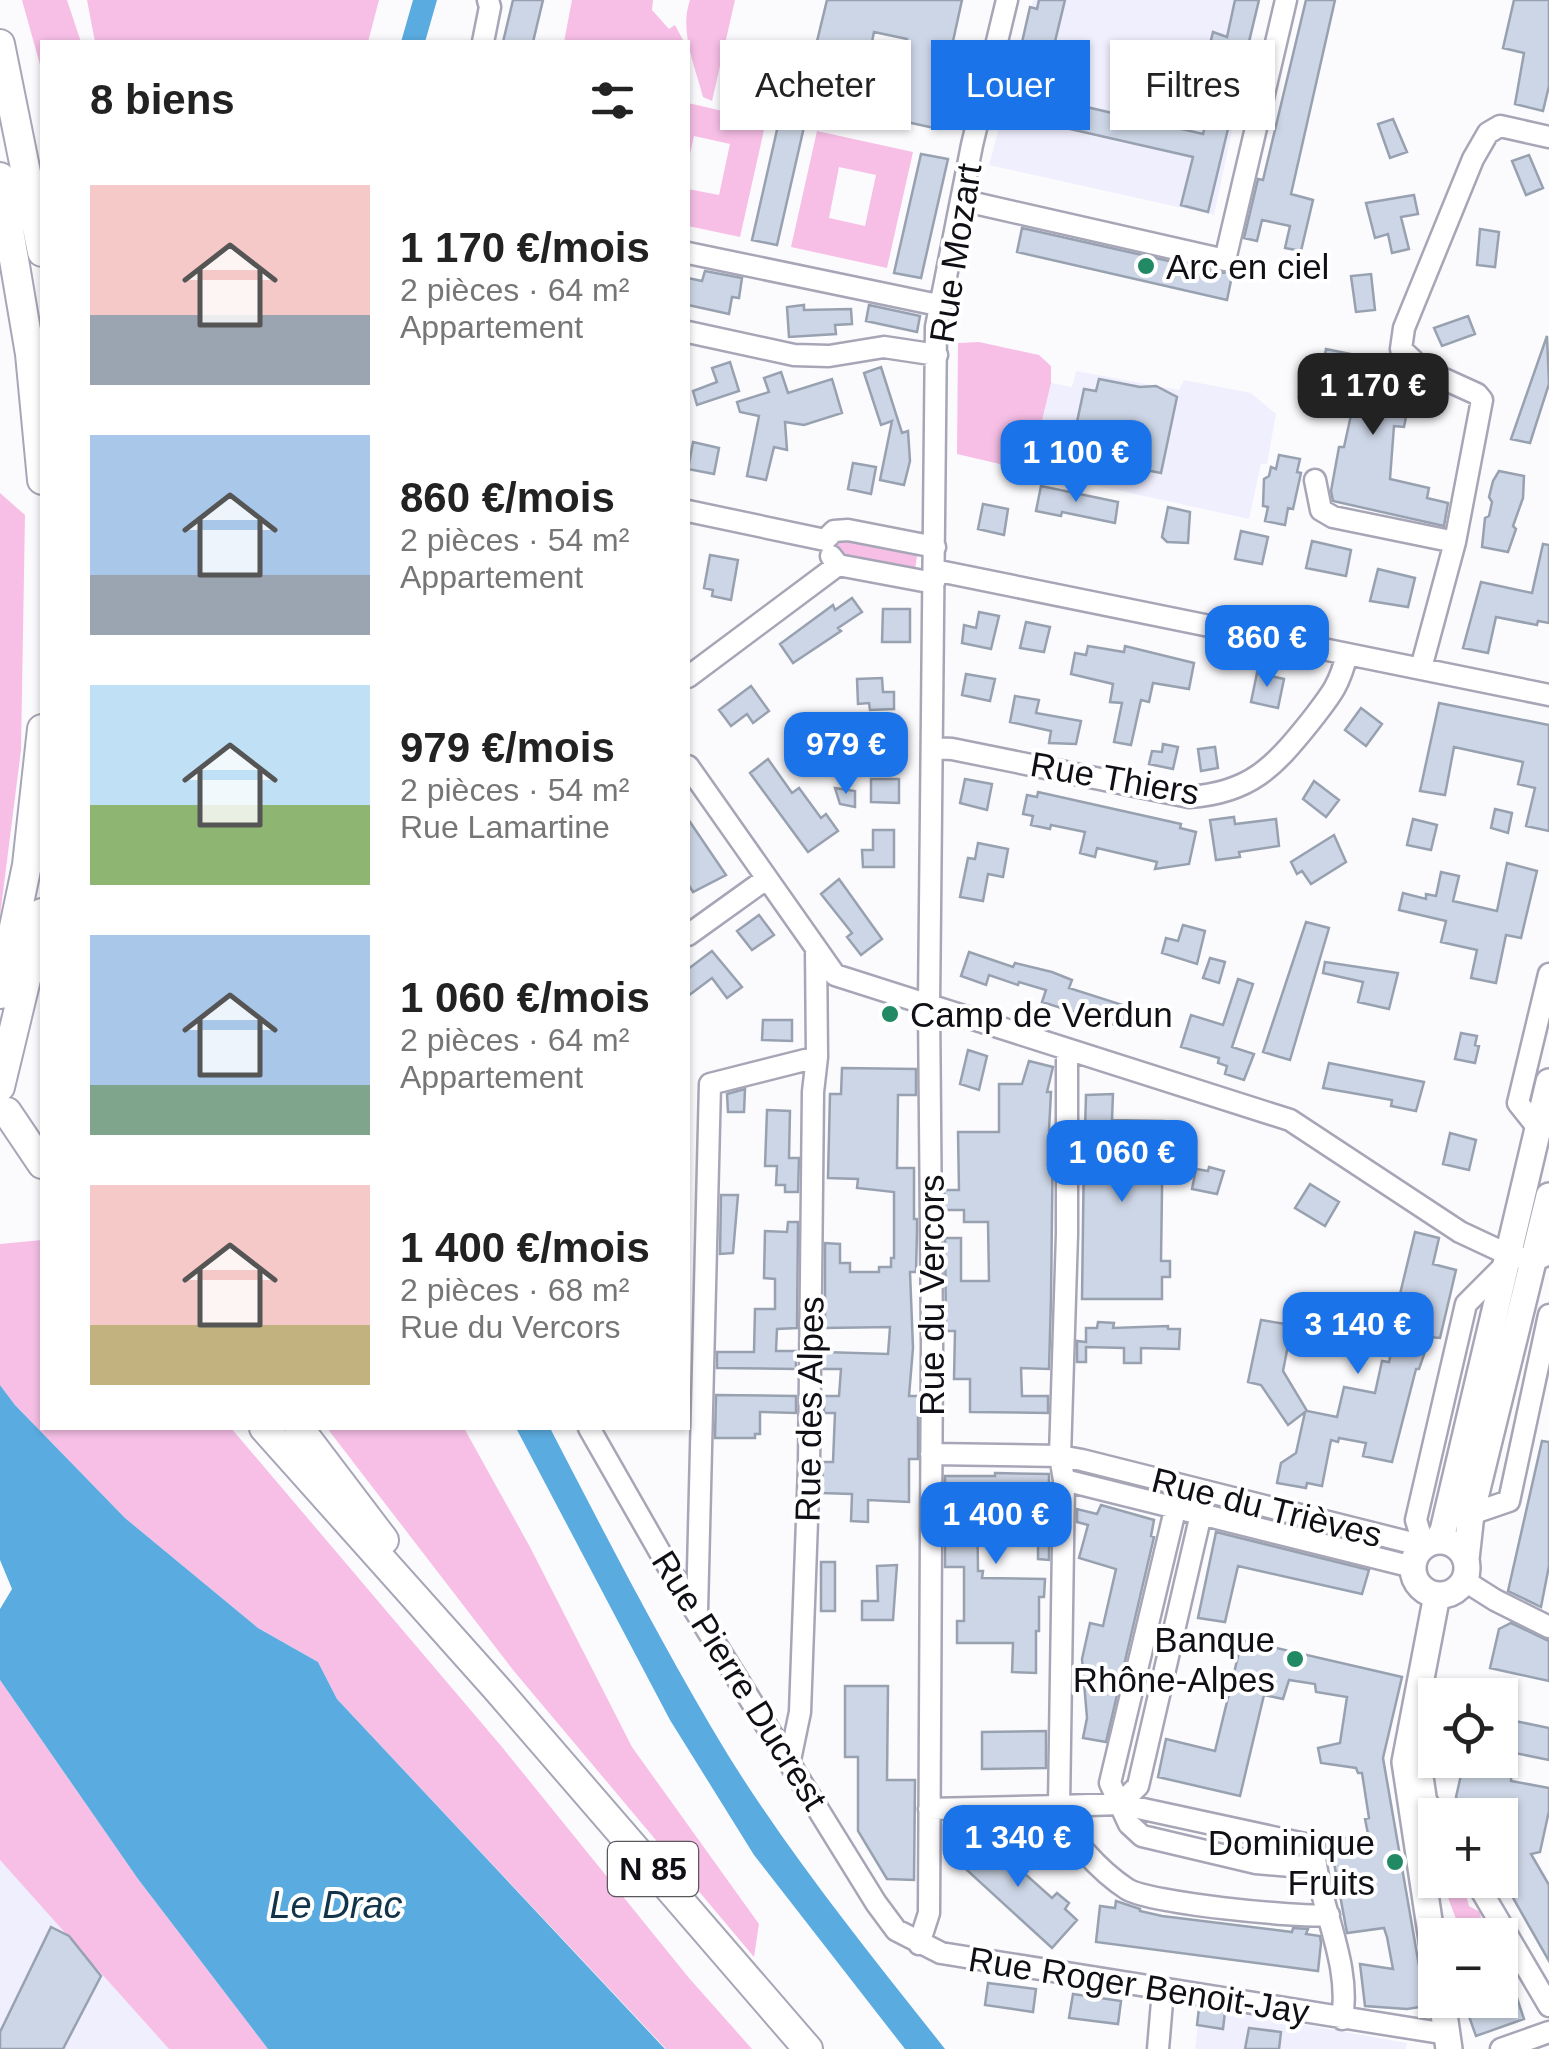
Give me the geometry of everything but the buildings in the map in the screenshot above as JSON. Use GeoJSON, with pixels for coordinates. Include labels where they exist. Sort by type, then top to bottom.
{"type":"FeatureCollection","features":[{"type":"Feature","properties":{"kind":"highway"},"geometry":{"type":"LineString","coordinates":[[0,44],[40,242]]}},
{"type":"Feature","properties":{"kind":"highway"},"geometry":{"type":"LineString","coordinates":[[0,177],[30,354],[40,459]]}},
{"type":"Feature","properties":{"kind":"highway"},"geometry":{"type":"LineString","coordinates":[[0,994],[27,866],[40,746]]}},
{"type":"Feature","properties":{"kind":"highway"},"geometry":{"type":"LineString","coordinates":[[40,922],[4,1100],[40,1161]]}},
{"type":"Feature","properties":{"kind":"highway","name":"N 85"},"geometry":{"type":"LineString","coordinates":[[266,1430],[497,1688],[808,2049]]}},
{"type":"Feature","properties":{"kind":"highway","name":"N 85"},"geometry":{"type":"LineString","coordinates":[[301,1430],[497,1688]]}},
{"type":"Feature","properties":{"kind":"main road"},"geometry":{"type":"LineString","coordinates":[[1549,1082],[1443,1531],[1425,1551],[1419,1586],[1437,1595],[1453,1592],[1466,1570],[1471,1514],[1518,1323],[1541,1258],[1549,1196]]}},
{"type":"Feature","properties":{"kind":"main road"},"geometry":{"type":"LineString","coordinates":[[1425,1551],[1455,1545],[1466,1570]]}},
{"type":"Feature","properties":{"kind":"main road"},"geometry":{"type":"LineString","coordinates":[[1429,1918],[1405,1762],[1437,1595]]}},
{"type":"Feature","properties":{"kind":"street"},"geometry":{"type":"LineString","coordinates":[[483,40],[488,0]]}},
{"type":"Feature","properties":{"kind":"street","name":"Rue Mozart"},"geometry":{"type":"LineString","coordinates":[[933,748],[938,304],[1007,0]]}},
{"type":"Feature","properties":{"kind":"street"},"geometry":{"type":"LineString","coordinates":[[961,200],[1225,260],[1286,0]]}},
{"type":"Feature","properties":{"kind":"street"},"geometry":{"type":"LineString","coordinates":[[1421,668],[1455,542],[1482,400],[1477,394],[1422,369],[1401,349],[1404,328],[1473,159],[1488,134],[1500,126],[1549,137]]}},
{"type":"Feature","properties":{"kind":"street"},"geometry":{"type":"LineString","coordinates":[[690,253],[938,304]]}},
{"type":"Feature","properties":{"kind":"street"},"geometry":{"type":"LineString","coordinates":[[690,332],[794,355],[828,356],[884,348],[937,355]]}},
{"type":"Feature","properties":{"kind":"street"},"geometry":{"type":"LineString","coordinates":[[1315,480],[1321,510],[1332,517],[1455,542]]}},
{"type":"Feature","properties":{"kind":"street"},"geometry":{"type":"LineString","coordinates":[[690,511],[826,540]]}},
{"type":"Feature","properties":{"kind":"street"},"geometry":{"type":"LineString","coordinates":[[826,540],[834,532],[848,530],[934,547]]}},
{"type":"Feature","properties":{"kind":"street"},"geometry":{"type":"LineString","coordinates":[[826,540],[829,554],[838,565]]}},
{"type":"Feature","properties":{"kind":"street"},"geometry":{"type":"LineString","coordinates":[[690,675],[838,565],[934,576],[1549,695]]}},
{"type":"Feature","properties":{"kind":"street","name":"Rue Thiers"},"geometry":{"type":"LineString","coordinates":[[933,748],[952,748],[1189,797],[1217,796],[1241,787],[1287,752],[1340,684],[1347,654]]}},
{"type":"Feature","properties":{"kind":"street","name":"Rue du Vercors"},"geometry":{"type":"LineString","coordinates":[[920,1944],[929,1913],[929,1005],[933,748]]}},
{"type":"Feature","properties":{"kind":"street"},"geometry":{"type":"LineString","coordinates":[[690,769],[835,975],[1290,1120],[1506,1260],[1541,1258]]}},
{"type":"Feature","properties":{"kind":"street"},"geometry":{"type":"LineString","coordinates":[[690,934],[766,879]]}},
{"type":"Feature","properties":{"kind":"street","name":"Rue des Alpes"},"geometry":{"type":"LineString","coordinates":[[790,1760],[801,1693],[810,1431],[816,946]]}},
{"type":"Feature","properties":{"kind":"street"},"geometry":{"type":"LineString","coordinates":[[1538,1128],[1518,1104],[1549,974]]}},
{"type":"Feature","properties":{"kind":"street"},"geometry":{"type":"LineString","coordinates":[[1067,1050],[1067,1234],[1060,1456],[1064,1480],[1060,1815],[1074,1841],[1129,1891],[1267,1913],[1329,1915]]}},
{"type":"Feature","properties":{"kind":"street"},"geometry":{"type":"LineString","coordinates":[[697,1611],[710,1084],[817,1057]]}},
{"type":"Feature","properties":{"kind":"street"},"geometry":{"type":"LineString","coordinates":[[1471,1514],[1509,1501],[1549,1315]]}},
{"type":"Feature","properties":{"kind":"street"},"geometry":{"type":"LineString","coordinates":[[1518,1323],[1542,1351]]}},
{"type":"Feature","properties":{"kind":"street","name":"Rue Pierre Ducrest"},"geometry":{"type":"LineString","coordinates":[[589,1430],[896,1930]]}},
{"type":"Feature","properties":{"kind":"street","name":"Rue du Trièves"},"geometry":{"type":"LineString","coordinates":[[931,1454],[1060,1456],[1425,1551]]}},
{"type":"Feature","properties":{"kind":"street","name":"Rue du Trièves"},"geometry":{"type":"LineString","coordinates":[[1064,1480],[1201,1514],[1425,1551]]}},
{"type":"Feature","properties":{"kind":"street"},"geometry":{"type":"LineString","coordinates":[[1181,1485],[1110,1783],[1129,1824],[1142,1836],[1256,1864],[1315,1868]]}},
{"type":"Feature","properties":{"kind":"street"},"geometry":{"type":"LineString","coordinates":[[1120,1804],[1138,1786],[1206,1491]]}},
{"type":"Feature","properties":{"kind":"street"},"geometry":{"type":"LineString","coordinates":[[1466,1570],[1495,1600],[1549,1627]]}},
{"type":"Feature","properties":{"kind":"street"},"geometry":{"type":"LineString","coordinates":[[928,1809],[1120,1804],[1314,1846],[1315,1868],[1346,1993],[1342,2019]]}},
{"type":"Feature","properties":{"kind":"street"},"geometry":{"type":"LineString","coordinates":[[1486,1898],[1549,2006]]}},
{"type":"Feature","properties":{"kind":"street","name":"Rue Roger Benoit-Jay"},"geometry":{"type":"LineString","coordinates":[[896,1930],[942,1953],[1342,2019],[1448,2042]]}},
{"type":"Feature","properties":{"kind":"street"},"geometry":{"type":"LineString","coordinates":[[1158,2049],[1163,1990]]}},
{"type":"Feature","properties":{"kind":"street"},"geometry":{"type":"LineString","coordinates":[[1502,2049],[1549,2032]]}},
{"type":"Feature","properties":{"kind":"shaded area"},"geometry":{"type":"Polygon","coordinates":[[[22,0],[67,0],[80,40],[40,40],[40,65],[22,0]]]}},
{"type":"Feature","properties":{"kind":"shaded area"},"geometry":{"type":"Polygon","coordinates":[[[87,0],[379,0],[369,40],[95,40],[87,0]]]}},
{"type":"Feature","properties":{"kind":"shaded area"},"geometry":{"type":"Polygon","coordinates":[[[572,0],[653,0],[652,10],[669,29],[675,25],[683,40],[564,40],[572,0]]]}},
{"type":"Feature","properties":{"kind":"shaded area"},"geometry":{"type":"Polygon","coordinates":[[[690,0],[735,0],[726,40],[720,40],[720,66],[712,101],[703,97],[686,24],[690,0]]]}},
{"type":"Feature","properties":{"kind":"shaded area"},"geometry":{"type":"Polygon","coordinates":[[[1033,0],[1260,0],[1251,40],[1110,40],[1110,130],[1232,130],[1214,215],[989,165],[998,130],[1090,130],[1090,40],[1022,40],[1033,0]]]}},
{"type":"Feature","properties":{"kind":"shaded area"},"geometry":{"type":"Polygon","coordinates":[[[690,103],[720,110],[720,130],[764,130],[740,237],[690,226],[690,189],[719,195],[730,144],[694,136],[690,154],[690,103]]]}},
{"type":"Feature","properties":{"kind":"shaded area"},"geometry":{"type":"Polygon","coordinates":[[[817,131],[913,152],[887,268],[791,247],[817,131]],[[839,167],[829,218],[865,226],[876,175],[839,167]]]}},
{"type":"Feature","properties":{"kind":"shaded area"},"geometry":{"type":"Polygon","coordinates":[[[979,342],[1039,355],[1051,366],[1051,383],[1030,471],[957,454],[958,343],[979,342]]]}},
{"type":"Feature","properties":{"kind":"shaded area"},"geometry":{"type":"Polygon","coordinates":[[[1076,371],[1179,390],[1184,380],[1251,393],[1276,414],[1267,464],[1261,464],[1249,519],[1030,471],[1051,383],[1072,387],[1076,371]]]}},
{"type":"Feature","properties":{"kind":"shaded area"},"geometry":{"type":"Polygon","coordinates":[[[0,493],[25,515],[21,750],[0,916],[0,493]]]}},
{"type":"Feature","properties":{"kind":"shaded area"},"geometry":{"type":"Polygon","coordinates":[[[837,538],[918,550],[914,576],[835,553],[833,543],[837,538]]]}},
{"type":"Feature","properties":{"kind":"shaded area"},"geometry":{"type":"Polygon","coordinates":[[[40,1240],[40,1430],[233,1430],[752,2049],[666,2049],[337,1699],[318,1662],[258,1628],[125,1518],[15,1405],[0,1385],[0,1244],[40,1240]]]}},
{"type":"Feature","properties":{"kind":"shaded area"},"geometry":{"type":"Polygon","coordinates":[[[329,1430],[465,1430],[632,1747],[759,1924],[754,1957],[513,1670],[329,1430]]]}},
{"type":"Feature","properties":{"kind":"shaded area"},"geometry":{"type":"Polygon","coordinates":[[[0,1680],[138,1879],[268,2049],[169,2049],[0,1860],[0,1680]]]}},
{"type":"Feature","properties":{"kind":"shaded area"},"geometry":{"type":"Polygon","coordinates":[[[0,1860],[140,2013],[169,2049],[0,2049],[0,1860]]]}},
{"type":"Feature","properties":{"kind":"shaded area"},"geometry":{"type":"Polygon","coordinates":[[[1448,1898],[1467,1898],[1481,1918],[1456,1918],[1448,1898]]]}},
{"type":"Feature","properties":{"kind":"shaded area"},"geometry":{"type":"Polygon","coordinates":[[[1200,2006],[1407,2043],[1406,2049],[1195,2049],[1200,2006]]]}},
{"type":"Feature","properties":{"kind":"water"},"geometry":{"type":"Polygon","coordinates":[[[413,0],[437,0],[426,40],[402,40],[413,0]]]}},
{"type":"Feature","properties":{"kind":"water","name":"Le Drac"},"geometry":{"type":"Polygon","coordinates":[[[0,1385],[125,1518],[258,1628],[318,1662],[337,1699],[665,2049],[268,2049],[138,1879],[0,1680],[0,1609],[12,1589],[0,1560],[0,1385]]]}},
{"type":"Feature","properties":{"kind":"water"},"geometry":{"type":"Polygon","coordinates":[[[517,1430],[551,1430],[728,1755],[805,1868],[945,2049],[905,2049],[754,1855],[670,1720],[517,1430]]]}},
{"type":"Feature","properties":{"kind":"place","name":"Arc en ciel"},"geometry":{"type":"Point","coordinates":[1146,266]}},
{"type":"Feature","properties":{"kind":"place","name":"Camp de Verdun"},"geometry":{"type":"Point","coordinates":[890,1014]}},
{"type":"Feature","properties":{"kind":"place","name":"Banque Rhône-Alpes"},"geometry":{"type":"Point","coordinates":[1295,1659]}},
{"type":"Feature","properties":{"kind":"place","name":"Dominique Fruits"},"geometry":{"type":"Point","coordinates":[1395,1862]}}]}
